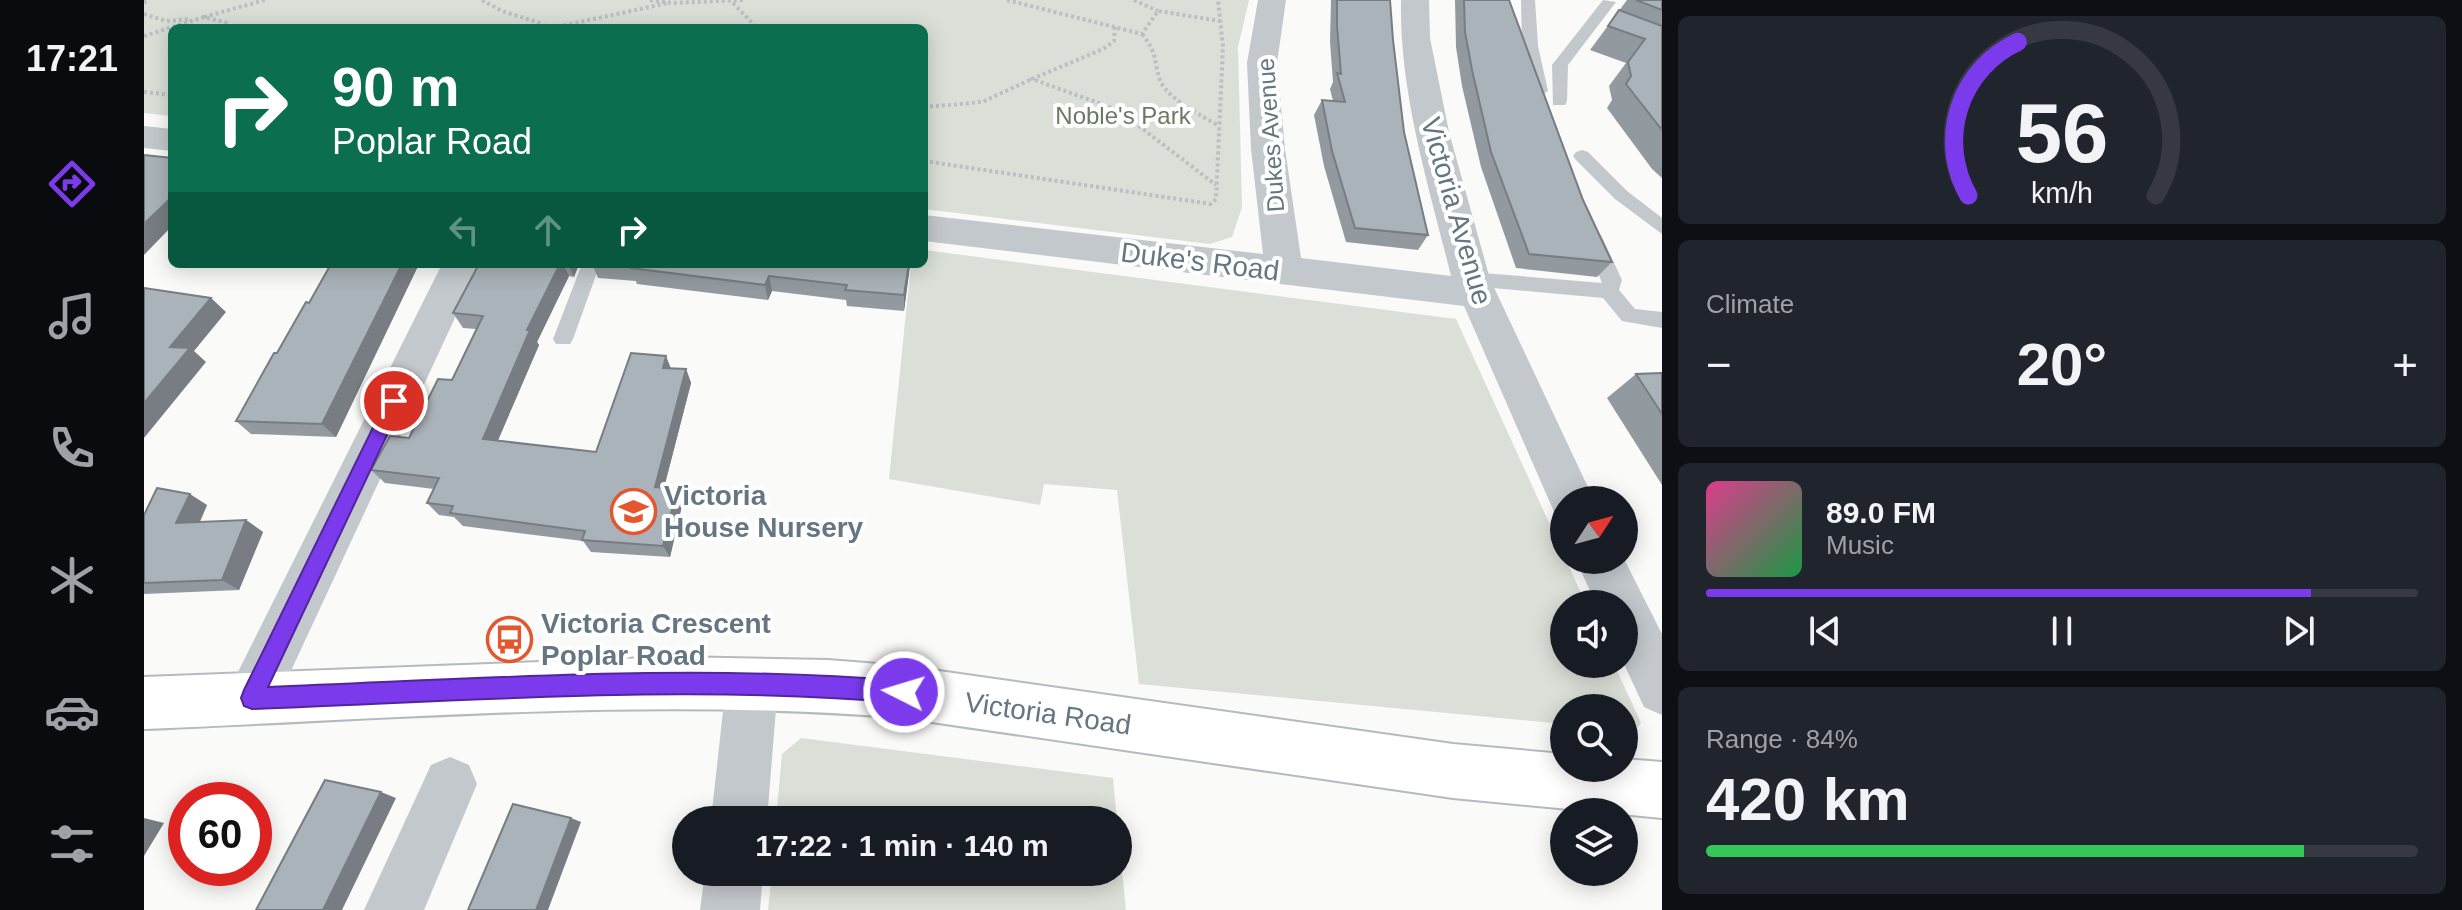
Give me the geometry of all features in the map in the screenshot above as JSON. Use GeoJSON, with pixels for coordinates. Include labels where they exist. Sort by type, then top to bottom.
{"type":"FeatureCollection","features":[{"type":"Feature","properties":{"kind":"main road","name":"Victoria Road"},"geometry":{"type":"LineString","coordinates":[[144,703],[674,683],[904,692],[1453,771],[1662,790]]}},
{"type":"Feature","properties":{"kind":"street","name":"Dukes Avenue"},"geometry":{"type":"LineString","coordinates":[[1272,0],[1262,63],[1268,149],[1284,270]]}},
{"type":"Feature","properties":{"kind":"street","name":"Victoria Avenue"},"geometry":{"type":"LineString","coordinates":[[1415,0],[1415,38],[1432,132],[1474,286],[1565,486]]}},
{"type":"Feature","properties":{"kind":"street"},"geometry":{"type":"LineString","coordinates":[[144,137],[168,140]]}},
{"type":"Feature","properties":{"kind":"street","name":"Duke's Road"},"geometry":{"type":"LineString","coordinates":[[928,228],[1284,270],[1474,286]]}},
{"type":"Feature","properties":{"kind":"street"},"geometry":{"type":"LineString","coordinates":[[252,698],[459,268]]}},
{"type":"Feature","properties":{"kind":"street"},"geometry":{"type":"LineString","coordinates":[[1638,639],[1662,689]]}},
{"type":"Feature","properties":{"kind":"street"},"geometry":{"type":"LineString","coordinates":[[740,806],[752,684]]}},
{"type":"Feature","properties":{"kind":"street"},"geometry":{"type":"LineString","coordinates":[[394,910],[450,784]]}},
{"type":"Feature","properties":{"kind":"street"},"geometry":{"type":"LineString","coordinates":[[730,910],[733,886]]}},
{"type":"Feature","properties":{"kind":"lane"},"geometry":{"type":"LineString","coordinates":[[1528,0],[1534,74],[1554,109],[1560,65],[1600,26],[1609,2]]}},
{"type":"Feature","properties":{"kind":"lane"},"geometry":{"type":"LineString","coordinates":[[1582,156],[1621,195],[1662,228]]}},
{"type":"Feature","properties":{"kind":"lane"},"geometry":{"type":"LineString","coordinates":[[1588,227],[1612,280],[1609,291]]}},
{"type":"Feature","properties":{"kind":"lane"},"geometry":{"type":"LineString","coordinates":[[563,339],[590,268]]}},
{"type":"Feature","properties":{"kind":"lane"},"geometry":{"type":"LineString","coordinates":[[1474,286],[1609,291],[1629,316],[1662,320]]}},
{"type":"Feature","properties":{"kind":"path"},"geometry":{"type":"LineString","coordinates":[[183,24],[265,0]]}},
{"type":"Feature","properties":{"kind":"path"},"geometry":{"type":"LineString","coordinates":[[482,0],[502,11],[543,24]]}},
{"type":"Feature","properties":{"kind":"path"},"geometry":{"type":"LineString","coordinates":[[650,0],[668,3]]}},
{"type":"Feature","properties":{"kind":"path"},"geometry":{"type":"LineString","coordinates":[[571,24],[668,3],[745,0]]}},
{"type":"Feature","properties":{"kind":"path"},"geometry":{"type":"LineString","coordinates":[[1007,0],[1142,34],[1154,49],[1161,83],[1177,99],[1219,126]]}},
{"type":"Feature","properties":{"kind":"path"},"geometry":{"type":"LineString","coordinates":[[1134,0],[1158,11],[1220,21]]}},
{"type":"Feature","properties":{"kind":"path"},"geometry":{"type":"LineString","coordinates":[[928,162],[1211,204],[1216,199],[1223,47],[1218,0]]}},
{"type":"Feature","properties":{"kind":"path"},"geometry":{"type":"LineString","coordinates":[[731,1],[754,24]]}},
{"type":"Feature","properties":{"kind":"path"},"geometry":{"type":"LineString","coordinates":[[1142,34],[1158,11]]}},
{"type":"Feature","properties":{"kind":"path"},"geometry":{"type":"LineString","coordinates":[[144,14],[166,21],[202,18],[228,24]]}},
{"type":"Feature","properties":{"kind":"path"},"geometry":{"type":"LineString","coordinates":[[928,107],[983,101],[999,95],[1015,83],[1103,49],[1114,41],[1115,27]]}},
{"type":"Feature","properties":{"kind":"path"},"geometry":{"type":"LineString","coordinates":[[144,36],[168,29]]}},
{"type":"Feature","properties":{"kind":"path"},"geometry":{"type":"LineString","coordinates":[[1032,79],[1118,110],[1216,186]]}},
{"type":"Feature","properties":{"kind":"path"},"geometry":{"type":"LineString","coordinates":[[161,94],[168,90]]}},
{"type":"Feature","properties":{"kind":"path"},"geometry":{"type":"LineString","coordinates":[[144,92],[168,95]]}},
{"type":"Feature","properties":{"kind":"green space","name":"Noble's Park"},"geometry":{"type":"Polygon","coordinates":[[[144,0],[1249,0],[1238,47],[1242,207],[1232,237],[1210,244],[928,209],[928,24],[168,24],[168,116],[144,113],[144,0]]]}},
{"type":"Feature","properties":{"kind":"green space"},"geometry":{"type":"Polygon","coordinates":[[[928,251],[1456,319],[1550,525],[1550,574],[1572,574],[1580,590],[1550,590],[1550,678],[1620,678],[1628,694],[1550,694],[1550,723],[1139,684],[1117,490],[1044,484],[1040,505],[889,479],[911,268],[928,268],[928,251]]]}},
{"type":"Feature","properties":{"kind":"green space"},"geometry":{"type":"Polygon","coordinates":[[[801,738],[1113,778],[1116,806],[777,806],[782,754],[801,738]]]}},
{"type":"Feature","properties":{"kind":"green space"},"geometry":{"type":"Polygon","coordinates":[[[771,886],[1124,886],[1126,910],[768,910],[771,886]]]}},
{"type":"Feature","properties":{"kind":"building"},"geometry":{"type":"Polygon","coordinates":[[[1337,0],[1390,0],[1404,132],[1428,235],[1355,228],[1332,151],[1322,100],[1345,102],[1337,73],[1341,74],[1337,0]]]}},
{"type":"Feature","properties":{"kind":"building"},"geometry":{"type":"Polygon","coordinates":[[[1464,0],[1509,0],[1583,200],[1612,262],[1529,254],[1491,152],[1465,32],[1464,0]]]}},
{"type":"Feature","properties":{"kind":"building"},"geometry":{"type":"Polygon","coordinates":[[[1636,0],[1662,0],[1662,10],[1636,0]]]}},
{"type":"Feature","properties":{"kind":"building"},"geometry":{"type":"Polygon","coordinates":[[[1619,10],[1662,26],[1662,130],[1626,84],[1631,76],[1628,62],[1645,39],[1608,26],[1619,10]]]}},
{"type":"Feature","properties":{"kind":"building"},"geometry":{"type":"Polygon","coordinates":[[[144,155],[168,158],[168,201],[144,224],[144,155]]]}},
{"type":"Feature","properties":{"kind":"building"},"geometry":{"type":"Polygon","coordinates":[[[329,268],[400,268],[322,424],[236,421],[274,353],[277,353],[306,302],[309,303],[329,268]]]}},
{"type":"Feature","properties":{"kind":"building"},"geometry":{"type":"Polygon","coordinates":[[[477,268],[558,268],[527,330],[530,330],[483,439],[596,452],[631,353],[666,356],[663,368],[686,369],[655,487],[677,489],[663,546],[582,540],[585,531],[450,513],[453,506],[427,503],[439,478],[371,470],[390,436],[409,438],[438,379],[452,380],[483,316],[453,313],[477,268]]]}},
{"type":"Feature","properties":{"kind":"building"},"geometry":{"type":"Polygon","coordinates":[[[631,268],[908,268],[904,295],[845,290],[847,285],[769,276],[765,285],[631,268]]]}},
{"type":"Feature","properties":{"kind":"building"},"geometry":{"type":"Polygon","coordinates":[[[144,288],[211,298],[170,347],[190,348],[144,403],[144,288]]]}},
{"type":"Feature","properties":{"kind":"building"},"geometry":{"type":"Polygon","coordinates":[[[1662,373],[1662,414],[1636,374],[1662,373]]]}},
{"type":"Feature","properties":{"kind":"building"},"geometry":{"type":"Polygon","coordinates":[[[157,488],[190,494],[176,523],[246,520],[222,580],[144,583],[144,515],[157,488]]]}},
{"type":"Feature","properties":{"kind":"building"},"geometry":{"type":"Polygon","coordinates":[[[325,780],[381,792],[323,910],[256,910],[269,886],[272,886],[272,880],[325,780]]]}},
{"type":"Feature","properties":{"kind":"building"},"geometry":{"type":"Polygon","coordinates":[[[513,804],[571,818],[536,910],[468,910],[513,804]]]}},
{"type":"Feature","properties":{"kind":"place","name":"Victoria House Nursery"},"geometry":{"type":"Point","coordinates":[633,511]}},
{"type":"Feature","properties":{"kind":"place","name":"Victoria Crescent Poplar Road"},"geometry":{"type":"Point","coordinates":[510,639]}},
{"type":"Feature","properties":{"kind":"route"},"geometry":{"type":"LineString","coordinates":[[394,401],[252,698],[674,683],[828,686],[904,692]]}}]}
